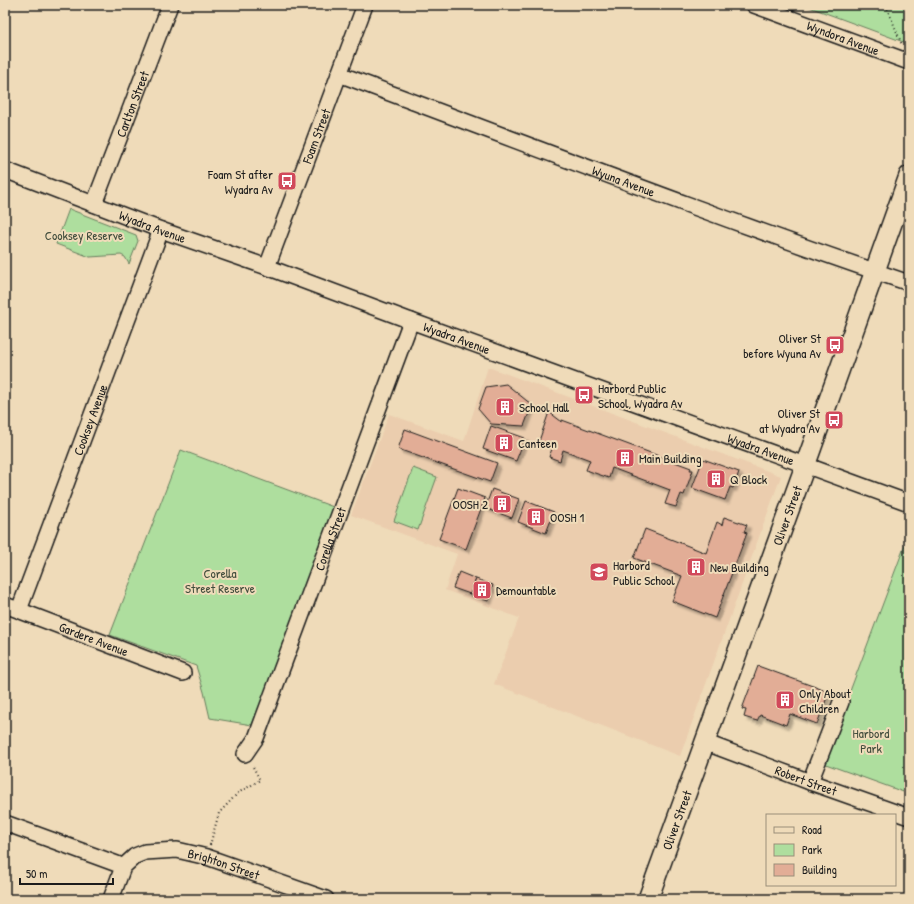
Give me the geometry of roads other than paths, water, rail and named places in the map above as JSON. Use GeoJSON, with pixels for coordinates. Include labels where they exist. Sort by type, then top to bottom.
{"type":"FeatureCollection","features":[{"type":"Feature","properties":{"kind":"main road","name":"Oliver Street"},"geometry":{"type":"LineString","coordinates":[[648,899],[909,176]]}},
{"type":"Feature","properties":{"kind":"street","name":"Carlton Street"},"geometry":{"type":"LineString","coordinates":[[94,204],[170,5]]}},
{"type":"Feature","properties":{"kind":"street","name":"Foam Street"},"geometry":{"type":"LineString","coordinates":[[267,267],[364,5]]}},
{"type":"Feature","properties":{"kind":"street","name":"Wyndora Avenue"},"geometry":{"type":"LineString","coordinates":[[754,5],[909,62]]}},
{"type":"Feature","properties":{"kind":"street","name":"Wyuna Avenue"},"geometry":{"type":"LineString","coordinates":[[339,74],[676,201],[786,241],[909,283]]}},
{"type":"Feature","properties":{"kind":"street","name":"Wyadra Avenue"},"geometry":{"type":"LineString","coordinates":[[5,170],[160,230],[267,267],[909,504]]}},
{"type":"Feature","properties":{"kind":"street","name":"Cooksey Avenue"},"geometry":{"type":"LineString","coordinates":[[20,610],[160,230]]}},
{"type":"Feature","properties":{"kind":"street","name":"Corella Street"},"geometry":{"type":"LineString","coordinates":[[245,754],[256,738],[411,321]]}},
{"type":"Feature","properties":{"kind":"street","name":"Gardere Avenue"},"geometry":{"type":"LineString","coordinates":[[5,605],[183,672]]}},
{"type":"Feature","properties":{"kind":"street"},"geometry":{"type":"LineString","coordinates":[[810,782],[841,702]]}},
{"type":"Feature","properties":{"kind":"street","name":"Robert Street"},"geometry":{"type":"LineString","coordinates":[[704,742],[909,817]]}},
{"type":"Feature","properties":{"kind":"street"},"geometry":{"type":"LineString","coordinates":[[5,823],[123,867],[111,899]]}},
{"type":"Feature","properties":{"kind":"street","name":"Brighton Street"},"geometry":{"type":"LineString","coordinates":[[123,867],[135,856],[145,852],[177,850],[207,857],[326,899]]}},
{"type":"Feature","properties":{"kind":"place","name":"Foam St after Wyadra Av"},"geometry":{"type":"Point","coordinates":[287,181]}},
{"type":"Feature","properties":{"kind":"place","name":"Oliver St before Wyuna Av"},"geometry":{"type":"Point","coordinates":[835,345]}},
{"type":"Feature","properties":{"kind":"place","name":"Harbord Public School, Wyadra Av"},"geometry":{"type":"Point","coordinates":[584,395]}},
{"type":"Feature","properties":{"kind":"place","name":"School Hall"},"geometry":{"type":"Point","coordinates":[505,407]}},
{"type":"Feature","properties":{"kind":"place","name":"Oliver St at Wyadra Av"},"geometry":{"type":"Point","coordinates":[834,420]}},
{"type":"Feature","properties":{"kind":"place","name":"Canteen"},"geometry":{"type":"Point","coordinates":[504,443]}},
{"type":"Feature","properties":{"kind":"place","name":"Main Building"},"geometry":{"type":"Point","coordinates":[625,458]}},
{"type":"Feature","properties":{"kind":"place","name":"Q Block"},"geometry":{"type":"Point","coordinates":[716,479]}},
{"type":"Feature","properties":{"kind":"place","name":"OOSH 2"},"geometry":{"type":"Point","coordinates":[502,504]}},
{"type":"Feature","properties":{"kind":"place","name":"OOSH 1"},"geometry":{"type":"Point","coordinates":[536,517]}},
{"type":"Feature","properties":{"kind":"place","name":"New Building"},"geometry":{"type":"Point","coordinates":[696,567]}},
{"type":"Feature","properties":{"kind":"place","name":"Harbord Public School"},"geometry":{"type":"Point","coordinates":[599,572]}},
{"type":"Feature","properties":{"kind":"place","name":"Demountable"},"geometry":{"type":"Point","coordinates":[482,590]}},
{"type":"Feature","properties":{"kind":"place","name":"Only About Children"},"geometry":{"type":"Point","coordinates":[785,700]}},
{"type":"Feature","properties":{"kind":"park label","name":"Cooksey Reserve"},"geometry":{"type":"Point","coordinates":[84,235]}},
{"type":"Feature","properties":{"kind":"park label","name":"Corella Street Reserve"},"geometry":{"type":"Point","coordinates":[220,580]}},
{"type":"Feature","properties":{"kind":"park label","name":"Harbord Park"},"geometry":{"type":"Point","coordinates":[871,740]}}]}
